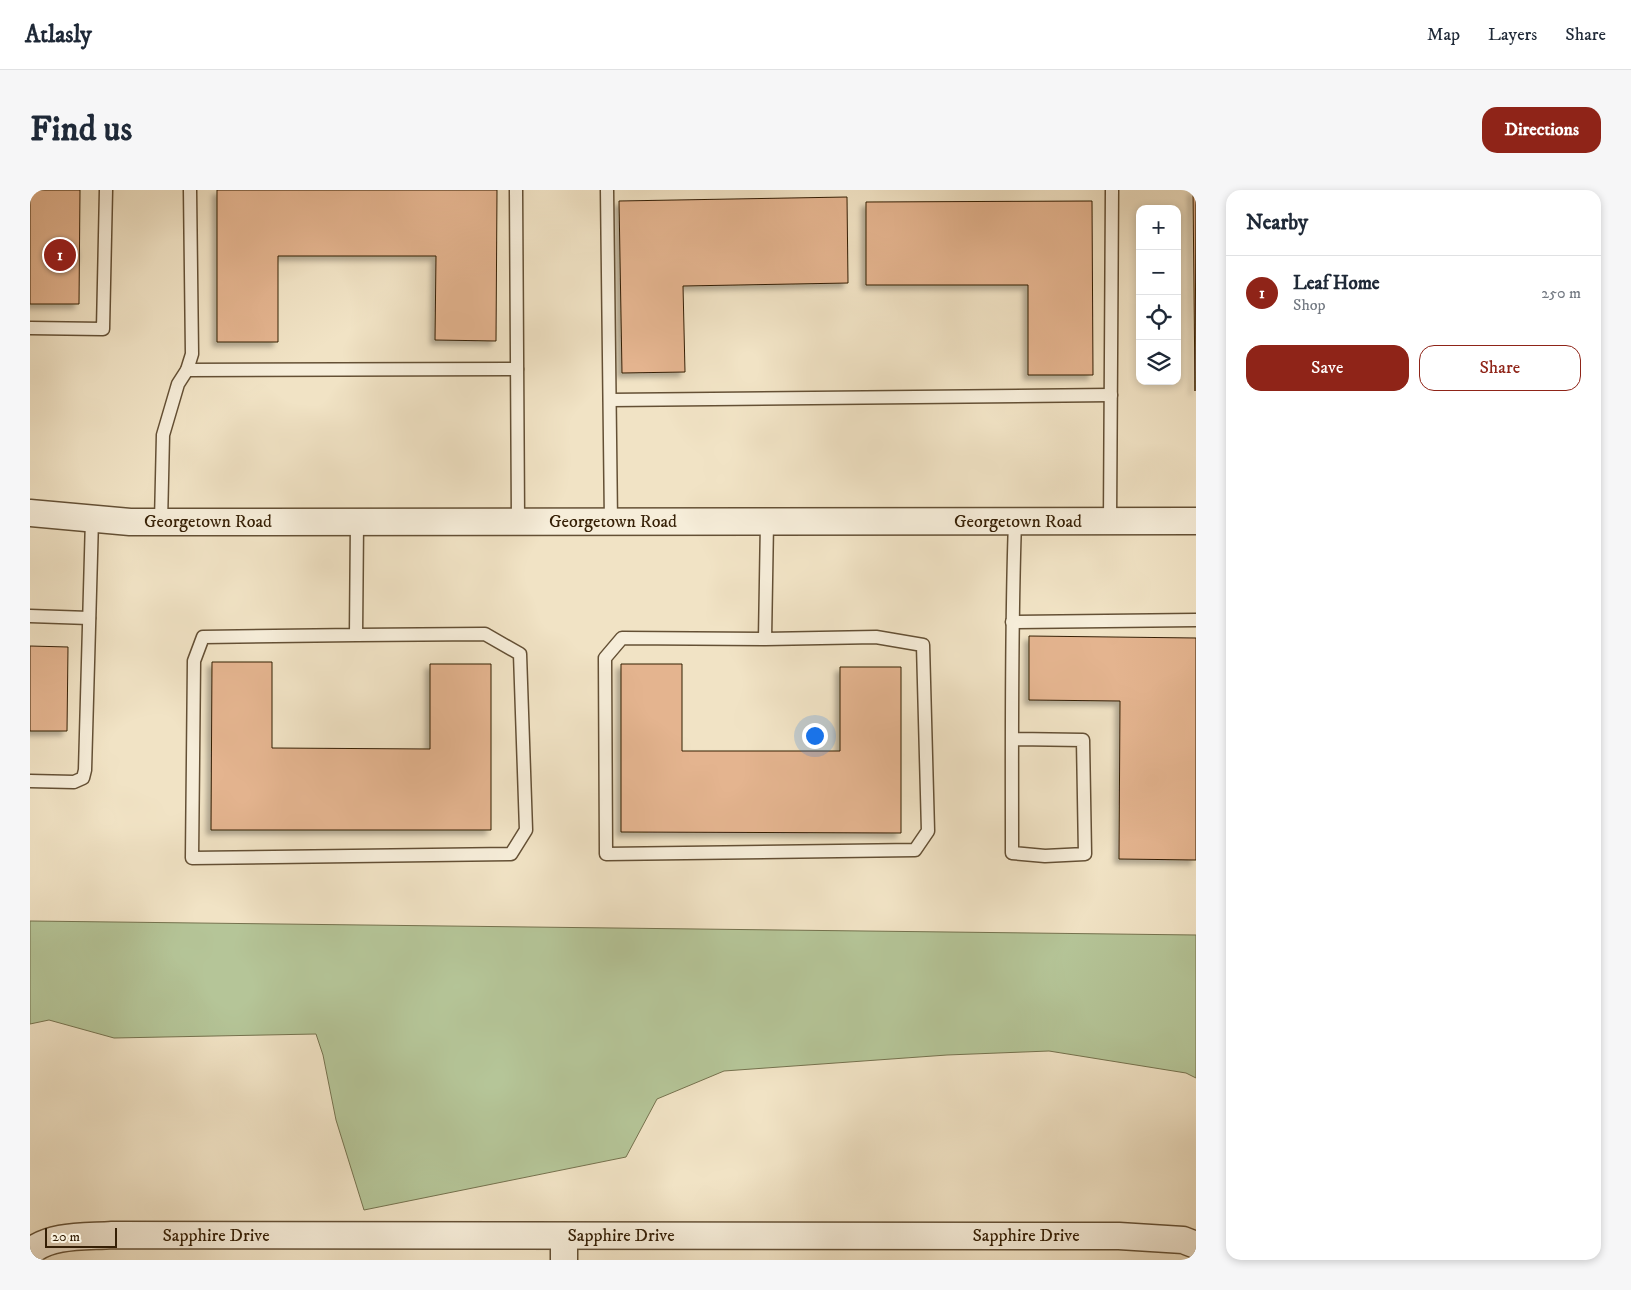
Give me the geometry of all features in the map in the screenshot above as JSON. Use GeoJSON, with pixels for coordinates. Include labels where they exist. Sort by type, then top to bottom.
{"type":"FeatureCollection","features":[{"type":"Feature","properties":{"kind":"street","name":"Georgetown Road"},"geometry":{"type":"LineString","coordinates":[[30,513],[92,519],[161,522],[1196,521]]}},
{"type":"Feature","properties":{"kind":"street","name":"Sapphire Drive"},"geometry":{"type":"LineString","coordinates":[[38,1247],[112,1236],[564,1248],[1119,1236],[1183,1240],[1196,1245]]}},
{"type":"Feature","properties":{"kind":"lane"},"geometry":{"type":"LineString","coordinates":[[30,328],[103,329],[106,190]]}},
{"type":"Feature","properties":{"kind":"lane"},"geometry":{"type":"LineString","coordinates":[[161,522],[163,435],[178,384],[188,370],[192,354],[190,190]]}},
{"type":"Feature","properties":{"kind":"lane"},"geometry":{"type":"LineString","coordinates":[[516,190],[518,521]]}},
{"type":"Feature","properties":{"kind":"lane"},"geometry":{"type":"LineString","coordinates":[[607,190],[611,522]]}},
{"type":"Feature","properties":{"kind":"lane"},"geometry":{"type":"LineString","coordinates":[[1110,522],[1112,190]]}},
{"type":"Feature","properties":{"kind":"lane"},"geometry":{"type":"LineString","coordinates":[[188,370],[517,369]]}},
{"type":"Feature","properties":{"kind":"lane"},"geometry":{"type":"LineString","coordinates":[[610,400],[1111,396]]}},
{"type":"Feature","properties":{"kind":"lane"},"geometry":{"type":"LineString","coordinates":[[30,781],[74,782],[83,778],[86,770],[92,519]]}},
{"type":"Feature","properties":{"kind":"lane"},"geometry":{"type":"LineString","coordinates":[[356,635],[357,522]]}},
{"type":"Feature","properties":{"kind":"lane"},"geometry":{"type":"LineString","coordinates":[[765,639],[767,522]]}},
{"type":"Feature","properties":{"kind":"lane"},"geometry":{"type":"LineString","coordinates":[[1012,739],[1082,740],[1085,854],[1045,856],[1012,853],[1012,739],[1012,622],[1015,522]]}},
{"type":"Feature","properties":{"kind":"lane"},"geometry":{"type":"LineString","coordinates":[[30,616],[89,618]]}},
{"type":"Feature","properties":{"kind":"lane"},"geometry":{"type":"LineString","coordinates":[[1012,622],[1196,620]]}},
{"type":"Feature","properties":{"kind":"lane"},"geometry":{"type":"LineString","coordinates":[[485,634],[520,654],[526,830],[511,854],[192,858],[194,661],[203,637],[356,635],[485,634]]}},
{"type":"Feature","properties":{"kind":"lane"},"geometry":{"type":"LineString","coordinates":[[876,637],[923,645],[928,831],[915,850],[606,854],[605,658],[622,638],[765,639],[876,637]]}},
{"type":"Feature","properties":{"kind":"green space"},"geometry":{"type":"Polygon","coordinates":[[[30,921],[1196,935],[1196,1078],[1186,1073],[1049,1051],[947,1055],[724,1071],[657,1099],[626,1157],[364,1210],[336,1120],[323,1055],[316,1034],[114,1038],[49,1020],[30,1024],[30,921]]]}},
{"type":"Feature","properties":{"kind":"building"},"geometry":{"type":"Polygon","coordinates":[[[30,190],[80,190],[79,304],[30,304],[30,190]]]}},
{"type":"Feature","properties":{"kind":"building"},"geometry":{"type":"Polygon","coordinates":[[[217,190],[497,190],[496,341],[435,340],[436,256],[278,256],[278,342],[217,342],[217,190]]]}},
{"type":"Feature","properties":{"kind":"building"},"geometry":{"type":"Polygon","coordinates":[[[1193,190],[1196,190],[1195,391],[1193,190]]]}},
{"type":"Feature","properties":{"kind":"building"},"geometry":{"type":"Polygon","coordinates":[[[847,197],[848,283],[683,286],[685,372],[622,373],[619,201],[847,197]]]}},
{"type":"Feature","properties":{"kind":"building"},"geometry":{"type":"Polygon","coordinates":[[[1092,201],[1093,375],[1028,375],[1028,285],[866,285],[866,202],[1092,201]]]}},
{"type":"Feature","properties":{"kind":"building"},"geometry":{"type":"Polygon","coordinates":[[[1029,636],[1196,638],[1196,860],[1119,859],[1120,701],[1029,700],[1029,636]]]}},
{"type":"Feature","properties":{"kind":"building"},"geometry":{"type":"Polygon","coordinates":[[[30,646],[68,647],[67,731],[30,731],[30,646]]]}},
{"type":"Feature","properties":{"kind":"building"},"geometry":{"type":"Polygon","coordinates":[[[212,662],[272,662],[272,748],[430,749],[430,664],[491,664],[491,830],[211,830],[212,662]]]}},
{"type":"Feature","properties":{"kind":"building"},"geometry":{"type":"Polygon","coordinates":[[[621,664],[682,664],[682,751],[840,751],[840,667],[901,667],[901,833],[621,832],[621,664]]]}},
{"type":"Feature","properties":{"kind":"place","name":"Leaf Home"},"geometry":{"type":"Point","coordinates":[60,255]}}]}
